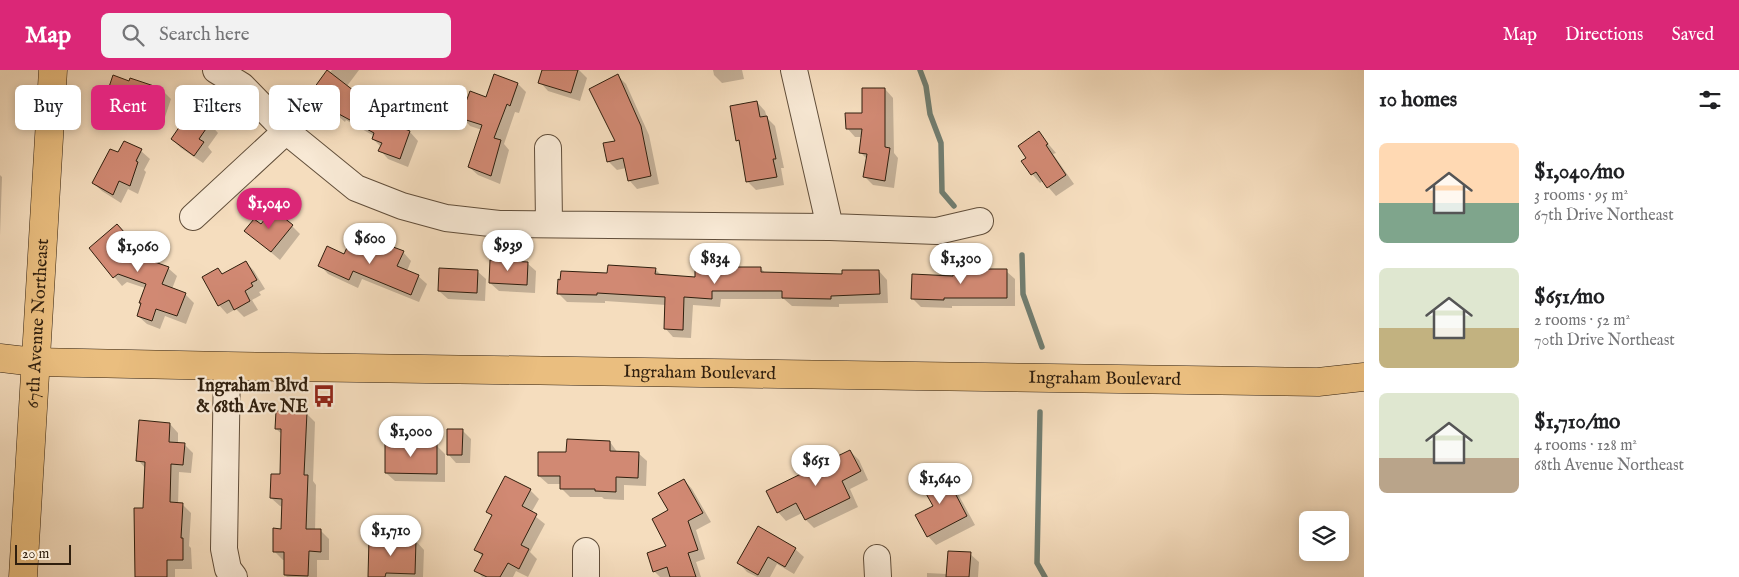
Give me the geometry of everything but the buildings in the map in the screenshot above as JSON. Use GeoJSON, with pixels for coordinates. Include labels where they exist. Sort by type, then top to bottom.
{"type":"FeatureCollection","features":[{"type":"Feature","properties":{"kind":"main road","name":"67th Avenue Northeast"},"geometry":{"type":"LineString","coordinates":[[23,577],[53,70]]}},
{"type":"Feature","properties":{"kind":"main road","name":"Ingraham Boulevard"},"geometry":{"type":"LineString","coordinates":[[0,358],[35,362],[226,366],[1318,382],[1364,378]]}},
{"type":"Feature","properties":{"kind":"street"},"geometry":{"type":"LineString","coordinates":[[216,70],[249,78],[269,106]]}},
{"type":"Feature","properties":{"kind":"street"},"geometry":{"type":"LineString","coordinates":[[794,70],[830,227]]}},
{"type":"Feature","properties":{"kind":"street"},"geometry":{"type":"LineString","coordinates":[[193,216],[286,130],[356,188],[402,206],[446,218],[499,224],[830,227],[937,231],[980,222]]}},
{"type":"Feature","properties":{"kind":"street"},"geometry":{"type":"LineString","coordinates":[[548,148],[549,223]]}},
{"type":"Feature","properties":{"kind":"street"},"geometry":{"type":"LineString","coordinates":[[226,366],[224,549],[228,568],[234,577]]}},
{"type":"Feature","properties":{"kind":"street"},"geometry":{"type":"LineString","coordinates":[[586,551],[586,577]]}},
{"type":"Feature","properties":{"kind":"waterway"},"geometry":{"type":"LineString","coordinates":[[920,70],[926,86],[930,114],[941,143],[942,192],[954,206]]}},
{"type":"Feature","properties":{"kind":"waterway"},"geometry":{"type":"LineString","coordinates":[[1022,255],[1023,294],[1042,347]]}},
{"type":"Feature","properties":{"kind":"waterway"},"geometry":{"type":"LineString","coordinates":[[1040,412],[1037,563],[1045,577]]}},
{"type":"Feature","properties":{"kind":"place","name":"Ingraham Blvd & 68th Ave NE"},"geometry":{"type":"Point","coordinates":[324,396]}}]}
